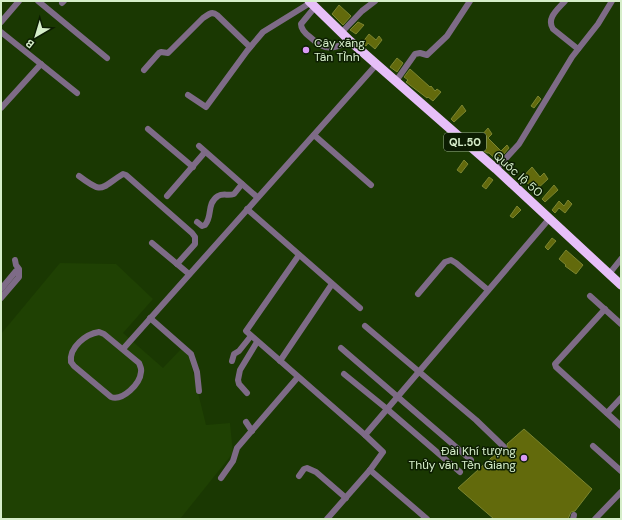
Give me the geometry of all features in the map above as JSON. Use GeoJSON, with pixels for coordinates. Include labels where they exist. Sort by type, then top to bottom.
{"type":"FeatureCollection","features":[{"type":"Feature","properties":{"kind":"highway","name":"Quốc lộ 50"},"geometry":{"type":"LineString","coordinates":[[311,4],[376,65],[496,169],[621,285]]}},
{"type":"Feature","properties":{"kind":"street"},"geometry":{"type":"LineString","coordinates":[[1,22],[19,1]]}},
{"type":"Feature","properties":{"kind":"street"},"geometry":{"type":"LineString","coordinates":[[38,1],[108,58]]}},
{"type":"Feature","properties":{"kind":"street"},"geometry":{"type":"LineString","coordinates":[[341,33],[362,11],[375,1]]}},
{"type":"Feature","properties":{"kind":"street"},"geometry":{"type":"LineString","coordinates":[[396,81],[415,54],[420,53],[427,55],[447,36],[470,1]]}},
{"type":"Feature","properties":{"kind":"street"},"geometry":{"type":"LineString","coordinates":[[565,1],[551,19],[551,25],[578,49]]}},
{"type":"Feature","properties":{"kind":"street"},"geometry":{"type":"LineString","coordinates":[[496,169],[519,144],[578,49],[598,24],[612,1]]}},
{"type":"Feature","properties":{"kind":"street"},"geometry":{"type":"LineString","coordinates":[[311,4],[301,24],[301,28],[307,35],[321,46],[327,48],[338,46],[350,41]]}},
{"type":"Feature","properties":{"kind":"street"},"geometry":{"type":"LineString","coordinates":[[188,95],[206,107],[250,47],[263,32],[311,4]]}},
{"type":"Feature","properties":{"kind":"street"},"geometry":{"type":"LineString","coordinates":[[144,70],[160,52],[168,52],[210,13],[218,15],[250,47]]}},
{"type":"Feature","properties":{"kind":"street"},"geometry":{"type":"LineString","coordinates":[[1,32],[77,93]]}},
{"type":"Feature","properties":{"kind":"street"},"geometry":{"type":"LineString","coordinates":[[1,108],[41,64]]}},
{"type":"Feature","properties":{"kind":"street"},"geometry":{"type":"LineString","coordinates":[[123,349],[246,209],[376,65]]}},
{"type":"Feature","properties":{"kind":"street"},"geometry":{"type":"LineString","coordinates":[[148,129],[193,167]]}},
{"type":"Feature","properties":{"kind":"street"},"geometry":{"type":"LineString","coordinates":[[314,135],[371,185]]}},
{"type":"Feature","properties":{"kind":"street"},"geometry":{"type":"LineString","coordinates":[[199,146],[257,197]]}},
{"type":"Feature","properties":{"kind":"street"},"geometry":{"type":"LineString","coordinates":[[167,196],[205,152]]}},
{"type":"Feature","properties":{"kind":"street"},"geometry":{"type":"LineString","coordinates":[[80,176],[98,188],[104,187],[123,174],[126,175],[192,233],[195,237],[195,244],[177,264]]}},
{"type":"Feature","properties":{"kind":"street"},"geometry":{"type":"LineString","coordinates":[[196,222],[202,226],[205,225],[209,219],[209,209],[213,201],[219,196],[234,194],[242,184]]}},
{"type":"Feature","properties":{"kind":"street"},"geometry":{"type":"LineString","coordinates":[[246,209],[360,308]]}},
{"type":"Feature","properties":{"kind":"street"},"geometry":{"type":"LineString","coordinates":[[365,435],[549,218]]}},
{"type":"Feature","properties":{"kind":"street"},"geometry":{"type":"LineString","coordinates":[[152,243],[189,274]]}},
{"type":"Feature","properties":{"kind":"street"},"geometry":{"type":"LineString","coordinates":[[299,255],[246,330],[247,334],[280,361],[383,452],[370,470],[327,519]]}},
{"type":"Feature","properties":{"kind":"street"},"geometry":{"type":"LineString","coordinates":[[609,274],[621,259]]}},
{"type":"Feature","properties":{"kind":"street"},"geometry":{"type":"LineString","coordinates":[[1,298],[18,276],[19,269],[16,265],[16,260]]}},
{"type":"Feature","properties":{"kind":"street"},"geometry":{"type":"LineString","coordinates":[[418,294],[445,262],[451,260],[456,262],[488,290]]}},
{"type":"Feature","properties":{"kind":"street"},"geometry":{"type":"LineString","coordinates":[[1,289],[16,271],[19,271]]}},
{"type":"Feature","properties":{"kind":"street"},"geometry":{"type":"LineString","coordinates":[[280,361],[332,284]]}},
{"type":"Feature","properties":{"kind":"street"},"geometry":{"type":"LineString","coordinates":[[590,296],[621,324]]}},
{"type":"Feature","properties":{"kind":"street"},"geometry":{"type":"LineString","coordinates":[[604,310],[555,364],[556,367],[621,426]]}},
{"type":"Feature","properties":{"kind":"street"},"geometry":{"type":"LineString","coordinates":[[150,318],[191,354],[197,372],[200,391]]}},
{"type":"Feature","properties":{"kind":"street"},"geometry":{"type":"LineString","coordinates":[[365,326],[476,420],[504,447]]}},
{"type":"Feature","properties":{"kind":"street"},"geometry":{"type":"LineString","coordinates":[[99,332],[104,334],[123,349],[139,363],[142,374],[128,393],[114,398],[71,362],[72,353],[76,346],[85,337],[92,333],[99,332]]}},
{"type":"Feature","properties":{"kind":"street"},"geometry":{"type":"LineString","coordinates":[[232,361],[234,354],[239,351],[251,336]]}},
{"type":"Feature","properties":{"kind":"street"},"geometry":{"type":"LineString","coordinates":[[247,393],[239,384],[239,374],[257,342]]}},
{"type":"Feature","properties":{"kind":"street"},"geometry":{"type":"LineString","coordinates":[[341,348],[472,460]]}},
{"type":"Feature","properties":{"kind":"street"},"geometry":{"type":"LineString","coordinates":[[344,374],[460,472]]}},
{"type":"Feature","properties":{"kind":"street"},"geometry":{"type":"LineString","coordinates":[[221,478],[233,461],[237,448],[298,377]]}},
{"type":"Feature","properties":{"kind":"street"},"geometry":{"type":"LineString","coordinates":[[607,413],[621,398]]}},
{"type":"Feature","properties":{"kind":"street"},"geometry":{"type":"LineString","coordinates":[[246,422],[252,431]]}},
{"type":"Feature","properties":{"kind":"street"},"geometry":{"type":"LineString","coordinates":[[593,446],[621,471]]}},
{"type":"Feature","properties":{"kind":"street"},"geometry":{"type":"LineString","coordinates":[[299,476],[304,469],[312,470],[346,498]]}},
{"type":"Feature","properties":{"kind":"street"},"geometry":{"type":"LineString","coordinates":[[370,470],[426,519]]}},
{"type":"Feature","properties":{"kind":"street"},"geometry":{"type":"LineString","coordinates":[[595,519],[621,492]]}},
{"type":"Feature","properties":{"kind":"shaded area"},"geometry":{"type":"Polygon","coordinates":[[[60,263],[116,264],[153,299],[123,333],[163,368],[182,348],[190,360],[206,425],[230,423],[233,453],[180,519],[1,519],[1,334],[60,263]]]}},
{"type":"Feature","properties":{"kind":"building"},"geometry":{"type":"Polygon","coordinates":[[[339,5],[351,16],[343,25],[332,14],[339,5]]]}},
{"type":"Feature","properties":{"kind":"building"},"geometry":{"type":"Polygon","coordinates":[[[358,22],[364,25],[356,34],[350,30],[358,22]]]}},
{"type":"Feature","properties":{"kind":"building"},"geometry":{"type":"Polygon","coordinates":[[[369,34],[376,40],[379,36],[382,40],[375,49],[368,43],[366,46],[362,43],[369,34]]]}},
{"type":"Feature","properties":{"kind":"building"},"geometry":{"type":"Polygon","coordinates":[[[397,58],[403,63],[397,72],[390,67],[397,58]]]}},
{"type":"Feature","properties":{"kind":"building"},"geometry":{"type":"Polygon","coordinates":[[[410,69],[435,91],[437,89],[441,92],[433,101],[406,82],[408,80],[404,77],[410,69]]]}},
{"type":"Feature","properties":{"kind":"building"},"geometry":{"type":"Polygon","coordinates":[[[538,96],[541,99],[534,108],[531,106],[538,96]]]}},
{"type":"Feature","properties":{"kind":"building"},"geometry":{"type":"Polygon","coordinates":[[[462,105],[466,111],[454,122],[451,119],[462,105]]]}},
{"type":"Feature","properties":{"kind":"building"},"geometry":{"type":"Polygon","coordinates":[[[488,128],[492,134],[488,138],[501,151],[507,145],[509,148],[498,161],[489,153],[484,151],[485,150],[476,142],[488,128]]]}},
{"type":"Feature","properties":{"kind":"building"},"geometry":{"type":"Polygon","coordinates":[[[464,160],[468,164],[461,173],[457,170],[464,160]]]}},
{"type":"Feature","properties":{"kind":"building"},"geometry":{"type":"Polygon","coordinates":[[[532,167],[540,177],[544,173],[548,179],[536,190],[526,182],[524,183],[520,180],[532,167]]]}},
{"type":"Feature","properties":{"kind":"building"},"geometry":{"type":"Polygon","coordinates":[[[489,177],[493,180],[486,189],[482,186],[489,177]]]}},
{"type":"Feature","properties":{"kind":"building"},"geometry":{"type":"Polygon","coordinates":[[[554,185],[558,190],[545,202],[542,199],[554,185]]]}},
{"type":"Feature","properties":{"kind":"building"},"geometry":{"type":"Polygon","coordinates":[[[568,200],[572,204],[565,213],[559,208],[555,213],[552,210],[559,201],[564,206],[568,200]]]}},
{"type":"Feature","properties":{"kind":"building"},"geometry":{"type":"Polygon","coordinates":[[[517,206],[521,210],[513,218],[510,216],[517,206]]]}},
{"type":"Feature","properties":{"kind":"building"},"geometry":{"type":"Polygon","coordinates":[[[552,238],[556,241],[548,250],[545,247],[552,238]]]}},
{"type":"Feature","properties":{"kind":"building"},"geometry":{"type":"Polygon","coordinates":[[[566,250],[583,265],[576,274],[565,266],[566,265],[559,259],[566,250]]]}},
{"type":"Feature","properties":{"kind":"building","name":"Đài Khí tượng Thủy văn Tền Giang"},"geometry":{"type":"Polygon","coordinates":[[[524,429],[592,489],[575,511],[571,512],[568,519],[494,519],[458,488],[500,450],[507,450],[507,444],[524,429]]]}},
{"type":"Feature","properties":{"kind":"place","name":"Cây xăng Tân Tỉnh"},"geometry":{"type":"Point","coordinates":[306,50]}},
{"type":"Feature","properties":{"kind":"place","name":"Đài Khí tượng Thủy văn Tền Giang"},"geometry":{"type":"Point","coordinates":[524,458]}}]}
